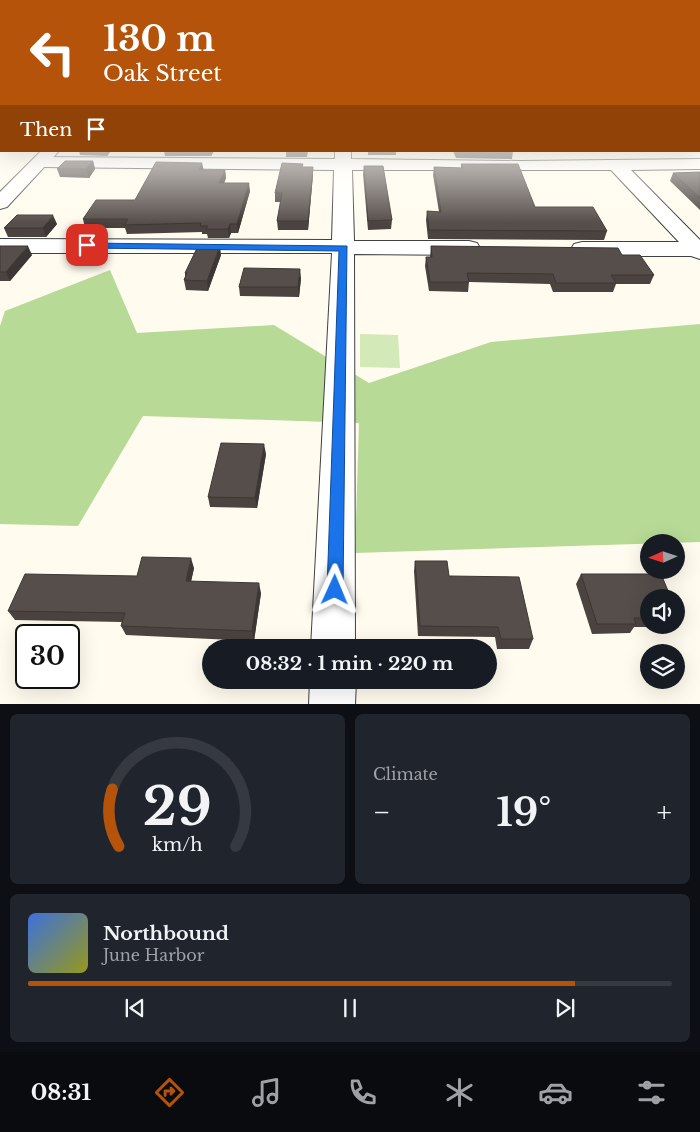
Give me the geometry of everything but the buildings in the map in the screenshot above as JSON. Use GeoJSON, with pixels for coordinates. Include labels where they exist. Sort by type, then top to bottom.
{"type":"FeatureCollection","features":[{"type":"Feature","properties":{"kind":"street"},"geometry":{"type":"LineString","coordinates":[[0,203],[46,157],[343,158],[618,166],[700,164]]}},
{"type":"Feature","properties":{"kind":"street"},"geometry":{"type":"LineString","coordinates":[[334,639],[343,248],[343,158]]}},
{"type":"Feature","properties":{"kind":"street"},"geometry":{"type":"LineString","coordinates":[[618,166],[699,250]]}},
{"type":"Feature","properties":{"kind":"street"},"geometry":{"type":"LineString","coordinates":[[0,246],[87,245],[490,249]]}},
{"type":"Feature","properties":{"kind":"street"},"geometry":{"type":"LineString","coordinates":[[558,249],[699,250]]}},
{"type":"Feature","properties":{"kind":"street"},"geometry":{"type":"LineString","coordinates":[[332,704],[333,689]]}},
{"type":"Feature","properties":{"kind":"green space"},"geometry":{"type":"Polygon","coordinates":[[[110,270],[137,333],[274,325],[369,383],[491,342],[700,324],[700,542],[685,542],[685,534],[640,534],[640,544],[355,553],[359,423],[143,416],[78,526],[0,524],[0,326],[5,311],[110,270]]]}},
{"type":"Feature","properties":{"kind":"green space"},"geometry":{"type":"Polygon","coordinates":[[[360,334],[398,335],[400,368],[360,367],[360,334]]]}},
{"type":"Feature","properties":{"kind":"route"},"geometry":{"type":"LineString","coordinates":[[87,245],[343,248],[335,590]]}}]}
